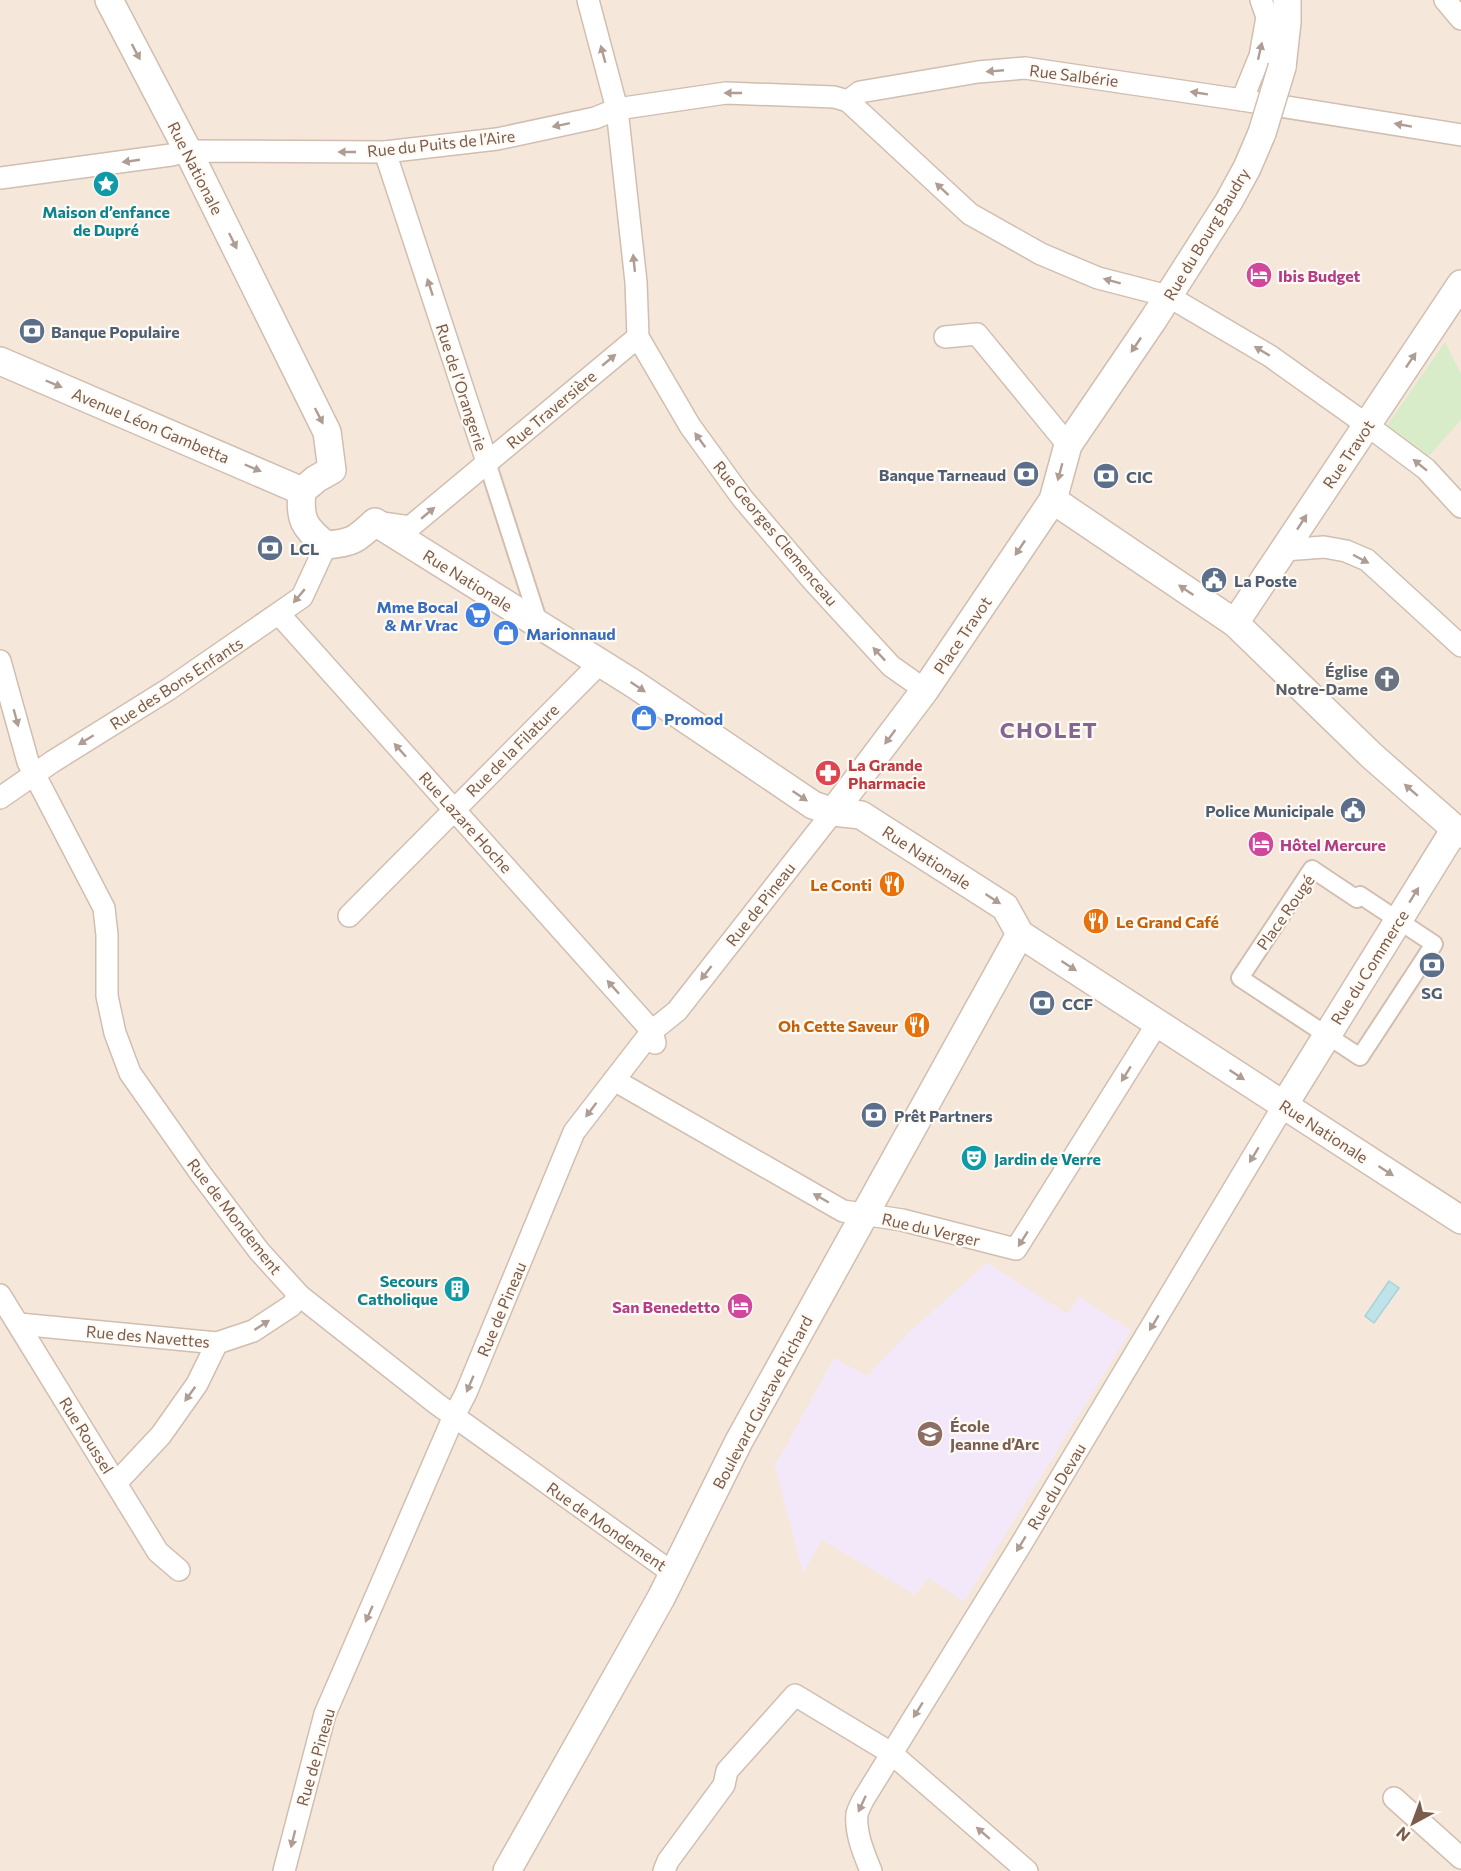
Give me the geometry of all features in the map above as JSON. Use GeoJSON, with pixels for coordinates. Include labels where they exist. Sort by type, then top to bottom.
{"type":"FeatureCollection","features":[{"type":"Feature","properties":{"kind":"street","name":"Rue Nationale"},"geometry":{"type":"LineString","coordinates":[[109,0],[188,151],[327,432],[332,470],[316,478],[302,491]]}},
{"type":"Feature","properties":{"kind":"street","name":"Rue Georges Clemenceau"},"geometry":{"type":"LineString","coordinates":[[588,0],[617,109],[636,282],[638,337],[690,426],[742,499],[891,666],[925,690]]}},
{"type":"Feature","properties":{"kind":"street"},"geometry":{"type":"LineString","coordinates":[[1242,100],[1260,56],[1267,17],[1261,0]]}},
{"type":"Feature","properties":{"kind":"street","name":"Rue du Bourg Baudry"},"geometry":{"type":"LineString","coordinates":[[1068,445],[1168,296],[1229,201],[1247,168],[1262,133],[1282,67],[1287,0]]}},
{"type":"Feature","properties":{"kind":"street"},"geometry":{"type":"LineString","coordinates":[[1445,0],[1461,19]]}},
{"type":"Feature","properties":{"kind":"street","name":"Rue Salbérie"},"geometry":{"type":"LineString","coordinates":[[848,101],[860,92],[978,72],[1025,68],[1461,135]]}},
{"type":"Feature","properties":{"kind":"street"},"geometry":{"type":"LineString","coordinates":[[617,109],[726,93],[834,97],[848,101],[969,214],[1041,254],[1088,274],[1168,296],[1270,356],[1426,469],[1461,507]]}},
{"type":"Feature","properties":{"kind":"street","name":"Rue du Puits de l’Aire"},"geometry":{"type":"LineString","coordinates":[[0,178],[188,151],[385,152],[497,139],[595,118],[617,109]]}},
{"type":"Feature","properties":{"kind":"street","name":"Rue de l’Orangerie"},"geometry":{"type":"LineString","coordinates":[[385,152],[539,623]]}},
{"type":"Feature","properties":{"kind":"street","name":"Rue Travot"},"geometry":{"type":"LineString","coordinates":[[1235,623],[1461,284]]}},
{"type":"Feature","properties":{"kind":"street"},"geometry":{"type":"LineString","coordinates":[[945,337],[977,334],[1068,445]]}},
{"type":"Feature","properties":{"kind":"street","name":"Rue Traversière"},"geometry":{"type":"LineString","coordinates":[[375,522],[410,527],[638,337]]}},
{"type":"Feature","properties":{"kind":"street","name":"Avenue Léon Gambetta"},"geometry":{"type":"LineString","coordinates":[[0,361],[302,491]]}},
{"type":"Feature","properties":{"kind":"street","name":"Place Travot"},"geometry":{"type":"LineString","coordinates":[[833,812],[925,690],[1053,500],[1068,445]]}},
{"type":"Feature","properties":{"kind":"street"},"geometry":{"type":"LineString","coordinates":[[302,491],[300,509],[308,531],[326,545],[346,544],[359,537],[375,522]]}},
{"type":"Feature","properties":{"kind":"street"},"geometry":{"type":"LineString","coordinates":[[1053,500],[1235,623],[1372,756],[1458,831]]}},
{"type":"Feature","properties":{"kind":"street","name":"Rue Nationale"},"geometry":{"type":"LineString","coordinates":[[375,522],[539,623],[813,805],[833,812],[861,815],[1005,907],[1020,934],[1461,1220]]}},
{"type":"Feature","properties":{"kind":"street","name":"Rue des Bons Enfants"},"geometry":{"type":"LineString","coordinates":[[0,798],[52,762],[169,689],[302,597],[326,545]]}},
{"type":"Feature","properties":{"kind":"street"},"geometry":{"type":"LineString","coordinates":[[1284,550],[1324,547],[1346,551],[1367,560],[1461,646]]}},
{"type":"Feature","properties":{"kind":"street","name":"Rue Lazare Hoche"},"geometry":{"type":"LineString","coordinates":[[279,614],[652,1031]]}},
{"type":"Feature","properties":{"kind":"street","name":"Rue de Mondement"},"geometry":{"type":"LineString","coordinates":[[0,661],[28,762],[86,869],[104,908],[108,935],[106,996],[115,1034],[130,1073],[191,1160],[259,1251],[300,1296],[454,1416],[674,1574]]}},
{"type":"Feature","properties":{"kind":"street","name":"Rue de la Filature"},"geometry":{"type":"LineString","coordinates":[[349,916],[600,663]]}},
{"type":"Feature","properties":{"kind":"street","name":"Rue de Pineau"},"geometry":{"type":"LineString","coordinates":[[284,1871],[325,1714],[454,1416],[466,1394],[574,1132],[652,1031],[676,1011],[833,812]]}},
{"type":"Feature","properties":{"kind":"street","name":"Rue du Commerce"},"geometry":{"type":"LineString","coordinates":[[1284,1105],[1398,920],[1458,831]]}},
{"type":"Feature","properties":{"kind":"street","name":"Place Rougé"},"geometry":{"type":"LineString","coordinates":[[1312,869],[1357,899],[1360,895],[1398,920],[1434,944],[1360,1057],[1240,978],[1312,869]]}},
{"type":"Feature","properties":{"kind":"street","name":"Boulevard Gustave Richard"},"geometry":{"type":"LineString","coordinates":[[507,1871],[674,1574],[739,1441],[1020,934]]}},
{"type":"Feature","properties":{"kind":"street","name":"Rue du Verger"},"geometry":{"type":"LineString","coordinates":[[614,1080],[843,1211],[902,1220],[1016,1249],[1157,1024]]}},
{"type":"Feature","properties":{"kind":"street"},"geometry":{"type":"LineString","coordinates":[[633,1092],[633,1076],[654,1049],[656,1042],[652,1031]]}},
{"type":"Feature","properties":{"kind":"street","name":"Rue du Devau"},"geometry":{"type":"LineString","coordinates":[[871,1871],[862,1849],[858,1814],[863,1800],[1020,1546],[1284,1105]]}},
{"type":"Feature","properties":{"kind":"street","name":"Rue Roussel"},"geometry":{"type":"LineString","coordinates":[[0,1295],[158,1552],[179,1570]]}},
{"type":"Feature","properties":{"kind":"street","name":"Rue des Navettes"},"geometry":{"type":"LineString","coordinates":[[19,1324],[217,1343],[253,1331],[291,1306],[300,1296]]}},
{"type":"Feature","properties":{"kind":"street"},"geometry":{"type":"LineString","coordinates":[[117,1482],[161,1435],[197,1384],[217,1343]]}},
{"type":"Feature","properties":{"kind":"street"},"geometry":{"type":"LineString","coordinates":[[664,1871],[668,1861],[724,1785],[727,1771],[795,1695],[891,1753],[1027,1871]]}},
{"type":"Feature","properties":{"kind":"street"},"geometry":{"type":"LineString","coordinates":[[1394,1798],[1461,1858]]}},
{"type":"Feature","properties":{"kind":"shaded area"},"geometry":{"type":"Polygon","coordinates":[[[0,0],[1461,0],[1461,1871],[0,1871],[0,0]]]}},
{"type":"Feature","properties":{"kind":"shaded area","name":"École Jeanne d’Arc"},"geometry":{"type":"Polygon","coordinates":[[[987,1263],[1068,1314],[1079,1297],[1131,1330],[964,1602],[928,1578],[915,1595],[822,1540],[803,1573],[775,1466],[834,1358],[868,1375],[907,1334],[987,1263]]]}},
{"type":"Feature","properties":{"kind":"green space"},"geometry":{"type":"Polygon","coordinates":[[[1445,342],[1461,374],[1461,420],[1427,458],[1386,427],[1445,342]]]}},
{"type":"Feature","properties":{"kind":"water"},"geometry":{"type":"Polygon","coordinates":[[[1389,1281],[1399,1288],[1374,1323],[1365,1316],[1389,1281]]]}},
{"type":"Feature","properties":{"kind":"place","name":"Maison d’enfance de Dupré"},"geometry":{"type":"Point","coordinates":[106,184]}},
{"type":"Feature","properties":{"kind":"place","name":"Ibis Budget"},"geometry":{"type":"Point","coordinates":[1259,275]}},
{"type":"Feature","properties":{"kind":"place","name":"Banque Populaire"},"geometry":{"type":"Point","coordinates":[32,331]}},
{"type":"Feature","properties":{"kind":"place","name":"Banque Tarneaud"},"geometry":{"type":"Point","coordinates":[1026,474]}},
{"type":"Feature","properties":{"kind":"place","name":"CIC"},"geometry":{"type":"Point","coordinates":[1106,476]}},
{"type":"Feature","properties":{"kind":"place","name":"LCL"},"geometry":{"type":"Point","coordinates":[270,548]}},
{"type":"Feature","properties":{"kind":"place","name":"La Poste"},"geometry":{"type":"Point","coordinates":[1214,580]}},
{"type":"Feature","properties":{"kind":"place","name":"Mme Bocal & Mr Vrac"},"geometry":{"type":"Point","coordinates":[478,615]}},
{"type":"Feature","properties":{"kind":"place","name":"Marionnaud"},"geometry":{"type":"Point","coordinates":[506,633]}},
{"type":"Feature","properties":{"kind":"place","name":"Église Notre-Dame"},"geometry":{"type":"Point","coordinates":[1387,679]}},
{"type":"Feature","properties":{"kind":"place","name":"Promod"},"geometry":{"type":"Point","coordinates":[644,718]}},
{"type":"Feature","properties":{"kind":"place","name":"La Grande Pharmacie"},"geometry":{"type":"Point","coordinates":[828,773]}},
{"type":"Feature","properties":{"kind":"place","name":"Police Municipale"},"geometry":{"type":"Point","coordinates":[1353,810]}},
{"type":"Feature","properties":{"kind":"place","name":"Hôtel Mercure"},"geometry":{"type":"Point","coordinates":[1261,844]}},
{"type":"Feature","properties":{"kind":"place","name":"Le Conti"},"geometry":{"type":"Point","coordinates":[892,884]}},
{"type":"Feature","properties":{"kind":"place","name":"Le Grand Café"},"geometry":{"type":"Point","coordinates":[1096,921]}},
{"type":"Feature","properties":{"kind":"place","name":"SG"},"geometry":{"type":"Point","coordinates":[1432,965]}},
{"type":"Feature","properties":{"kind":"place","name":"CCF"},"geometry":{"type":"Point","coordinates":[1042,1003]}},
{"type":"Feature","properties":{"kind":"place","name":"Oh Cette Saveur"},"geometry":{"type":"Point","coordinates":[917,1025]}},
{"type":"Feature","properties":{"kind":"place","name":"Prêt Partners"},"geometry":{"type":"Point","coordinates":[874,1115]}},
{"type":"Feature","properties":{"kind":"place","name":"Jardin de Verre"},"geometry":{"type":"Point","coordinates":[974,1158]}},
{"type":"Feature","properties":{"kind":"place","name":"Secours Catholique"},"geometry":{"type":"Point","coordinates":[457,1289]}},
{"type":"Feature","properties":{"kind":"place","name":"San Benedetto"},"geometry":{"type":"Point","coordinates":[740,1306]}},
{"type":"Feature","properties":{"kind":"place","name":"École Jeanne d’Arc"},"geometry":{"type":"Point","coordinates":[930,1434]}},
{"type":"Feature","properties":{"kind":"district","name":"CHOLET"},"geometry":{"type":"Point","coordinates":[1049,729]}}]}
